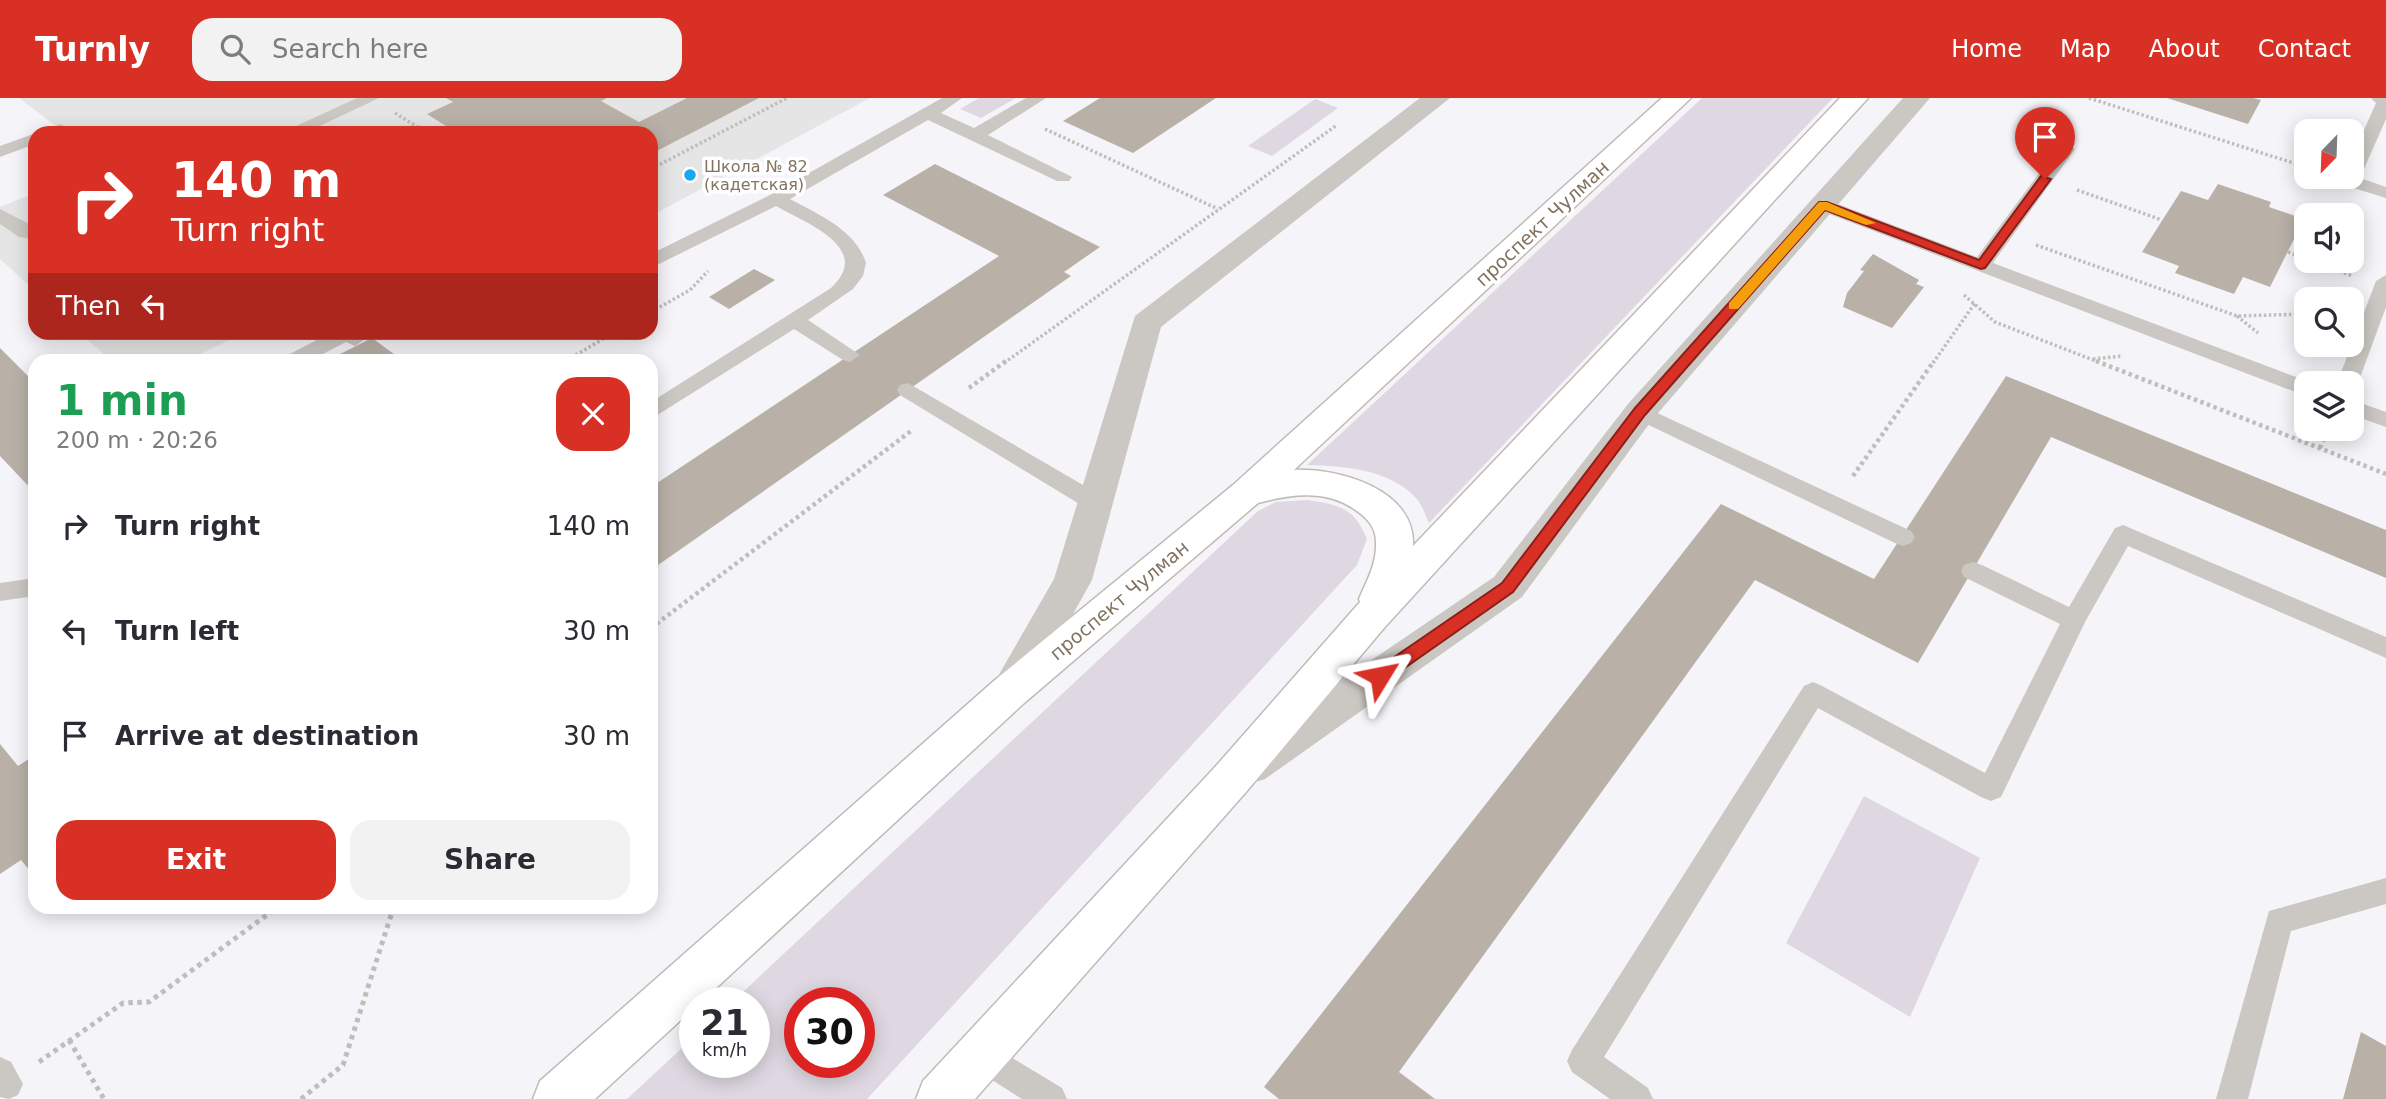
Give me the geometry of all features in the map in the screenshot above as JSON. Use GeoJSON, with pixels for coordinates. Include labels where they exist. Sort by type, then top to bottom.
{"type":"FeatureCollection","features":[{"type":"Feature","properties":{"kind":"main road","name":"проспект Чулман"},"geometry":{"type":"LineString","coordinates":[[558,1099],[1009,692],[1246,494],[1678,98]]}},
{"type":"Feature","properties":{"kind":"main road"},"geometry":{"type":"LineString","coordinates":[[941,1099],[1231,779],[1370,617],[1854,98]]}},
{"type":"Feature","properties":{"kind":"main road"},"geometry":{"type":"LineString","coordinates":[[1246,494],[1293,483],[1329,485],[1367,496],[1392,524],[1395,558],[1370,617]]}},
{"type":"Feature","properties":{"kind":"street"},"geometry":{"type":"LineString","coordinates":[[1009,692],[1073,580],[1146,323],[1437,98]]}},
{"type":"Feature","properties":{"kind":"street"},"geometry":{"type":"LineString","coordinates":[[1231,779],[1508,587],[1640,412],[1917,98]]}},
{"type":"Feature","properties":{"kind":"lane"},"geometry":{"type":"LineString","coordinates":[[306,126],[371,98]]}},
{"type":"Feature","properties":{"kind":"lane"},"geometry":{"type":"LineString","coordinates":[[658,258],[776,199],[954,98]]}},
{"type":"Feature","properties":{"kind":"lane"},"geometry":{"type":"LineString","coordinates":[[975,135],[1038,98]]}},
{"type":"Feature","properties":{"kind":"lane"},"geometry":{"type":"LineString","coordinates":[[2379,98],[2386,100],[2350,181],[2386,193]]}},
{"type":"Feature","properties":{"kind":"lane"},"geometry":{"type":"LineString","coordinates":[[928,113],[1063,177]]}},
{"type":"Feature","properties":{"kind":"lane"},"geometry":{"type":"LineString","coordinates":[[0,152],[28,141]]}},
{"type":"Feature","properties":{"kind":"lane"},"geometry":{"type":"LineString","coordinates":[[1990,268],[2004,234],[2066,149]]}},
{"type":"Feature","properties":{"kind":"lane"},"geometry":{"type":"LineString","coordinates":[[658,407],[838,292],[853,277],[858,263],[853,247],[841,236],[776,199]]}},
{"type":"Feature","properties":{"kind":"lane"},"geometry":{"type":"LineString","coordinates":[[1823,205],[2294,384]]}},
{"type":"Feature","properties":{"kind":"lane"},"geometry":{"type":"LineString","coordinates":[[0,215],[28,233]]}},
{"type":"Feature","properties":{"kind":"lane"},"geometry":{"type":"LineString","coordinates":[[2351,371],[2384,284]]}},
{"type":"Feature","properties":{"kind":"lane"},"geometry":{"type":"LineString","coordinates":[[794,320],[850,355]]}},
{"type":"Feature","properties":{"kind":"lane"},"geometry":{"type":"LineString","coordinates":[[307,354],[334,340]]}},
{"type":"Feature","properties":{"kind":"lane"},"geometry":{"type":"LineString","coordinates":[[908,390],[1094,502]]}},
{"type":"Feature","properties":{"kind":"lane"},"geometry":{"type":"LineString","coordinates":[[2364,411],[2386,419]]}},
{"type":"Feature","properties":{"kind":"lane"},"geometry":{"type":"LineString","coordinates":[[1640,412],[1903,537]]}},
{"type":"Feature","properties":{"kind":"lane"},"geometry":{"type":"LineString","coordinates":[[1637,1099],[1583,1061],[1813,693],[1992,789],[2074,620],[2123,534],[2386,648]]}},
{"type":"Feature","properties":{"kind":"lane"},"geometry":{"type":"LineString","coordinates":[[1973,571],[2074,620]]}},
{"type":"Feature","properties":{"kind":"lane"},"geometry":{"type":"LineString","coordinates":[[0,592],[28,588]]}},
{"type":"Feature","properties":{"kind":"lane"},"geometry":{"type":"LineString","coordinates":[[2232,1099],[2280,921],[2386,891]]}},
{"type":"Feature","properties":{"kind":"lane"},"geometry":{"type":"LineString","coordinates":[[981,1055],[1051,1099]]}},
{"type":"Feature","properties":{"kind":"path"},"geometry":{"type":"LineString","coordinates":[[658,165],[787,98]]}},
{"type":"Feature","properties":{"kind":"path"},"geometry":{"type":"LineString","coordinates":[[2089,98],[2294,163]]}},
{"type":"Feature","properties":{"kind":"path"},"geometry":{"type":"LineString","coordinates":[[393,112],[416,126]]}},
{"type":"Feature","properties":{"kind":"path"},"geometry":{"type":"LineString","coordinates":[[1011,113],[1219,210]]}},
{"type":"Feature","properties":{"kind":"path"},"geometry":{"type":"LineString","coordinates":[[658,623],[940,409],[1342,122]]}},
{"type":"Feature","properties":{"kind":"path"},"geometry":{"type":"LineString","coordinates":[[2045,179],[2162,220]]}},
{"type":"Feature","properties":{"kind":"path"},"geometry":{"type":"LineString","coordinates":[[2004,234],[2237,316],[2294,314]]}},
{"type":"Feature","properties":{"kind":"path"},"geometry":{"type":"LineString","coordinates":[[2288,252],[2294,254]]}},
{"type":"Feature","properties":{"kind":"path"},"geometry":{"type":"LineString","coordinates":[[1833,503],[1974,304],[1990,268]]}},
{"type":"Feature","properties":{"kind":"path"},"geometry":{"type":"LineString","coordinates":[[2350,273],[2384,284]]}},
{"type":"Feature","properties":{"kind":"path"},"geometry":{"type":"LineString","coordinates":[[1954,286],[1995,323],[2386,474]]}},
{"type":"Feature","properties":{"kind":"path"},"geometry":{"type":"LineString","coordinates":[[577,354],[601,340]]}},
{"type":"Feature","properties":{"kind":"path"},"geometry":{"type":"LineString","coordinates":[[2320,449],[2323,441]]}},
{"type":"Feature","properties":{"kind":"path"},"geometry":{"type":"LineString","coordinates":[[3,1079],[69,1040],[123,1003],[149,1002],[268,914]]}},
{"type":"Feature","properties":{"kind":"path"},"geometry":{"type":"LineString","coordinates":[[301,1099],[343,1065],[391,914]]}},
{"type":"Feature","properties":{"kind":"path"},"geometry":{"type":"LineString","coordinates":[[69,1040],[104,1099]]}},
{"type":"Feature","properties":{"kind":"shaded area","name":"Школа № 82 (кадетская)"},"geometry":{"type":"Polygon","coordinates":[[[19,98],[870,98],[658,212],[658,126],[56,126],[19,98]]]}},
{"type":"Feature","properties":{"kind":"shaded area"},"geometry":{"type":"Polygon","coordinates":[[[979,98],[1016,98],[981,118],[960,109],[979,98]]]}},
{"type":"Feature","properties":{"kind":"shaded area"},"geometry":{"type":"Polygon","coordinates":[[[1702,98],[1833,98],[1429,523],[1418,500],[1393,481],[1351,468],[1307,465],[1702,98]]]}},
{"type":"Feature","properties":{"kind":"shaded area"},"geometry":{"type":"Polygon","coordinates":[[[1315,99],[1338,108],[1272,156],[1248,146],[1315,99]]]}},
{"type":"Feature","properties":{"kind":"shaded area"},"geometry":{"type":"Polygon","coordinates":[[[28,196],[28,285],[0,259],[0,207],[28,196]]]}},
{"type":"Feature","properties":{"kind":"shaded area"},"geometry":{"type":"Polygon","coordinates":[[[88,340],[229,340],[200,354],[103,354],[88,340]]]}},
{"type":"Feature","properties":{"kind":"shaded area"},"geometry":{"type":"Polygon","coordinates":[[[1307,500],[1344,509],[1357,520],[1367,539],[1357,565],[867,1099],[627,1099],[679,1051],[679,1078],[770,1078],[770,987],[748,987],[1258,511],[1276,502],[1307,500]]]}},
{"type":"Feature","properties":{"kind":"shaded area"},"geometry":{"type":"Polygon","coordinates":[[[1864,796],[1980,858],[1910,1017],[1786,943],[1864,796]]]}},
{"type":"Feature","properties":{"kind":"building"},"geometry":{"type":"Polygon","coordinates":[[[446,98],[607,98],[601,101],[639,122],[687,98],[759,98],[658,150],[658,126],[446,126],[427,114],[453,102],[446,98]]]}},
{"type":"Feature","properties":{"kind":"building"},"geometry":{"type":"Polygon","coordinates":[[[1100,98],[1216,98],[1133,153],[1063,121],[1100,98]]]}},
{"type":"Feature","properties":{"kind":"building"},"geometry":{"type":"Polygon","coordinates":[[[2167,98],[2253,98],[2261,100],[2248,124],[2167,98]]]}},
{"type":"Feature","properties":{"kind":"building"},"geometry":{"type":"Polygon","coordinates":[[[935,164],[1100,247],[1064,272],[1071,276],[658,565],[658,482],[999,256],[883,195],[935,164]]]}},
{"type":"Feature","properties":{"kind":"building"},"geometry":{"type":"Polygon","coordinates":[[[2218,184],[2271,202],[2269,207],[2294,216],[2294,239],[2270,287],[2243,277],[2234,294],[2175,273],[2179,266],[2142,252],[2181,191],[2208,200],[2218,184]]]}},
{"type":"Feature","properties":{"kind":"building"},"geometry":{"type":"Polygon","coordinates":[[[1873,254],[1919,280],[1916,284],[1924,287],[1892,328],[1843,307],[1847,293],[1864,271],[1860,270],[1873,254]]]}},
{"type":"Feature","properties":{"kind":"building"},"geometry":{"type":"Polygon","coordinates":[[[754,269],[775,280],[729,309],[709,297],[754,269]]]}},
{"type":"Feature","properties":{"kind":"building"},"geometry":{"type":"Polygon","coordinates":[[[368,340],[375,340],[394,354],[340,354],[368,340]]]}},
{"type":"Feature","properties":{"kind":"building"},"geometry":{"type":"Polygon","coordinates":[[[0,348],[28,376],[28,486],[0,456],[0,348]]]}},
{"type":"Feature","properties":{"kind":"building"},"geometry":{"type":"Polygon","coordinates":[[[2006,376],[2386,530],[2386,578],[2051,437],[1918,663],[1755,580],[1399,1072],[1435,1099],[1279,1099],[1264,1087],[1721,504],[1874,579],[2006,376]]]}},
{"type":"Feature","properties":{"kind":"building"},"geometry":{"type":"Polygon","coordinates":[[[0,744],[18,766],[28,760],[28,868],[21,860],[0,874],[0,744]]]}},
{"type":"Feature","properties":{"kind":"building"},"geometry":{"type":"Polygon","coordinates":[[[2361,1032],[2386,1046],[2386,1099],[2343,1099],[2361,1032]]]}},
{"type":"Feature","properties":{"kind":"slow traffic"},"geometry":{"type":"LineString","coordinates":[[1733,306],[1823,205],[1870,223]]}},
{"type":"Feature","properties":{"kind":"place","name":"Школа № 82 (кадетская)"},"geometry":{"type":"Point","coordinates":[690,175]}},
{"type":"Feature","properties":{"kind":"route"},"geometry":{"type":"LineString","coordinates":[[1380,676],[1508,587],[1640,412],[1823,205],[1981,265],[2045,179]]}}]}
